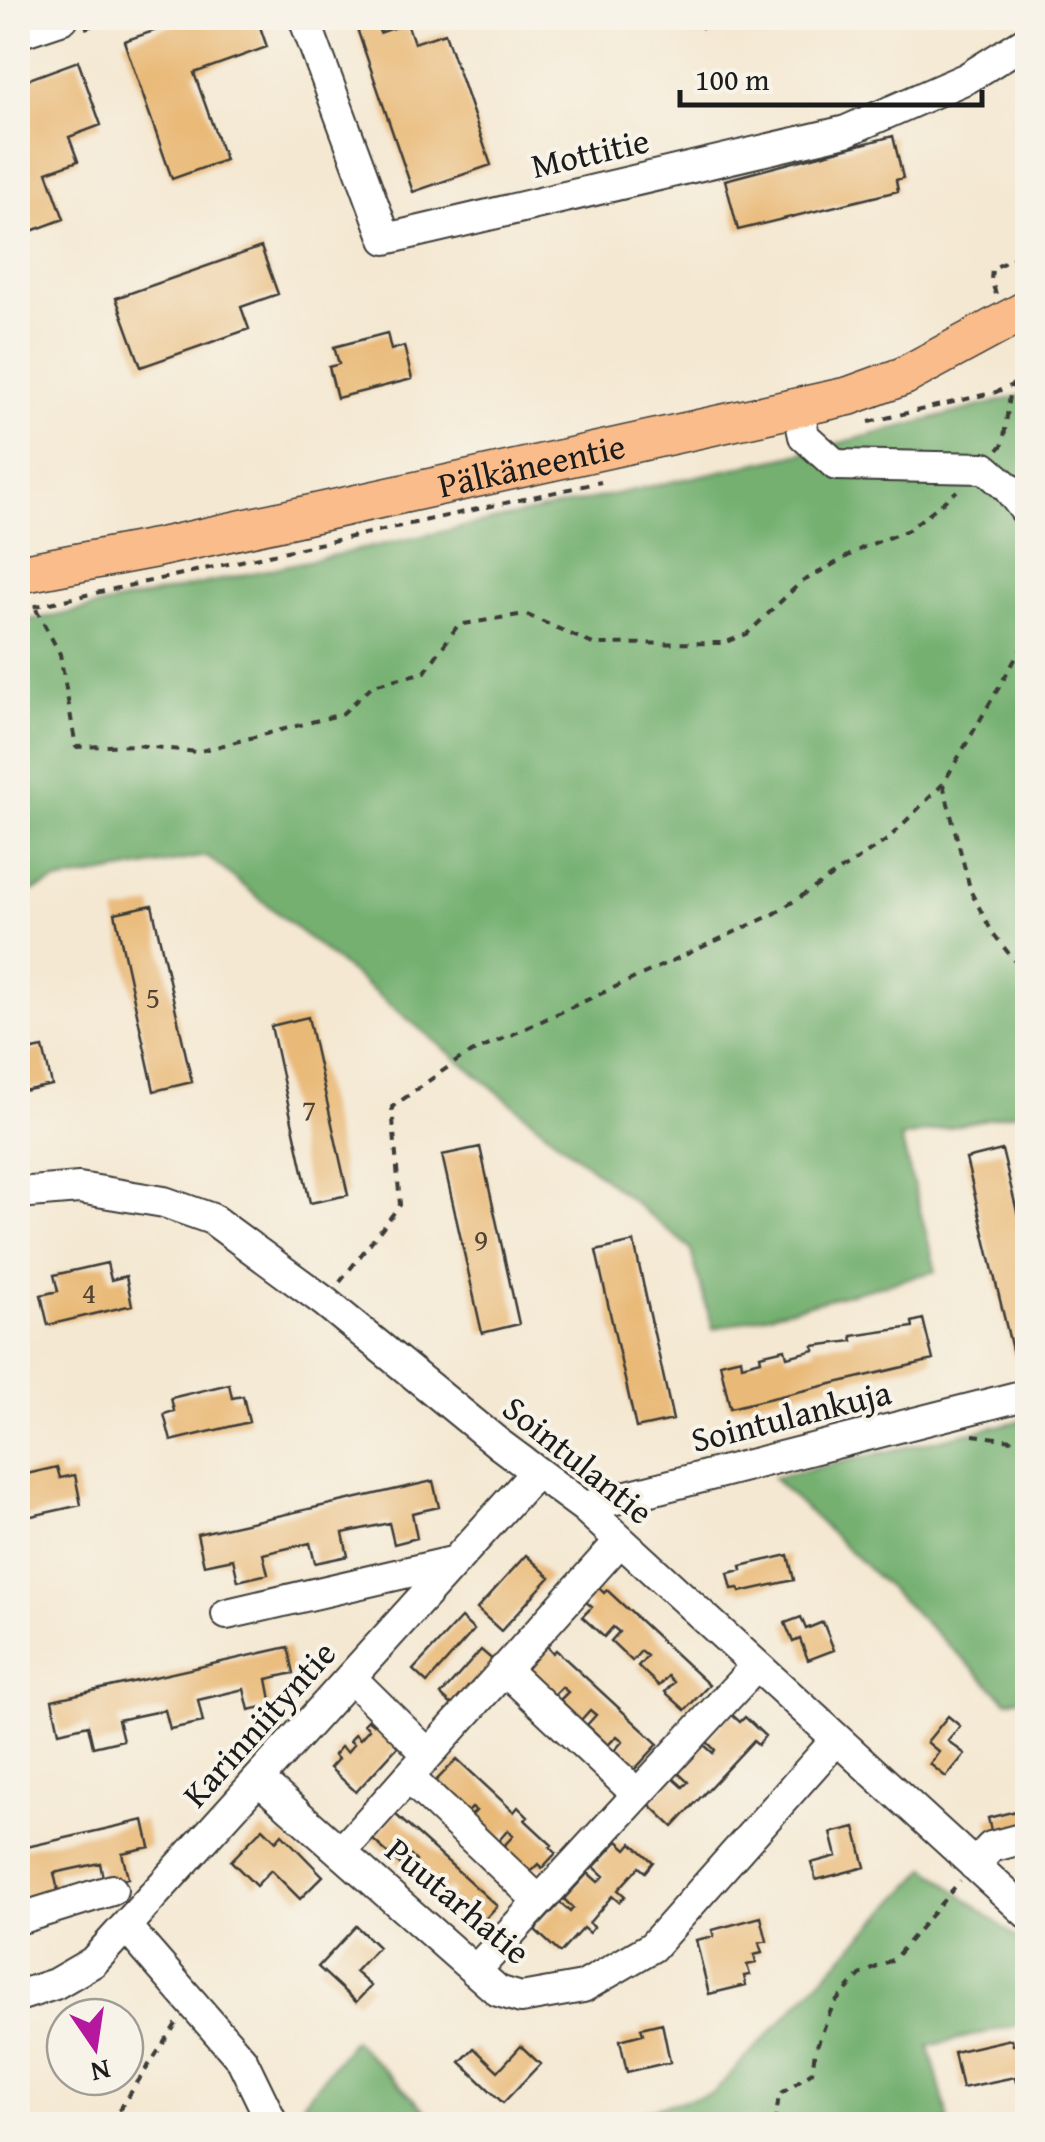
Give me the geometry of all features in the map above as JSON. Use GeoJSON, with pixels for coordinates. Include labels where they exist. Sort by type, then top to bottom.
{"type":"FeatureCollection","features":[{"type":"Feature","properties":{"kind":"main road","name":"Pälkäneentie"},"geometry":{"type":"LineString","coordinates":[[18,574],[156,548],[849,396],[904,376],[1012,301]]}},
{"type":"Feature","properties":{"kind":"street"},"geometry":{"type":"LineString","coordinates":[[18,33],[63,18]]}},
{"type":"Feature","properties":{"kind":"street","name":"Mottitie"},"geometry":{"type":"LineString","coordinates":[[304,18],[386,239],[846,131],[967,78],[1028,40]]}},
{"type":"Feature","properties":{"kind":"street"},"geometry":{"type":"LineString","coordinates":[[798,408],[804,436],[836,465],[985,468],[1008,488],[1028,514]]}},
{"type":"Feature","properties":{"kind":"street","name":"Sointulantie"},"geometry":{"type":"LineString","coordinates":[[18,1193],[79,1188],[164,1202],[212,1219],[325,1302],[584,1507],[1028,1914]]}},
{"type":"Feature","properties":{"kind":"street","name":"Sointulankuja"},"geometry":{"type":"LineString","coordinates":[[584,1507],[1017,1398]]}},
{"type":"Feature","properties":{"kind":"street","name":"Karinniityntie"},"geometry":{"type":"LineString","coordinates":[[18,1996],[55,1984],[93,1962],[127,1928],[536,1472]]}},
{"type":"Feature","properties":{"kind":"street"},"geometry":{"type":"LineString","coordinates":[[341,1852],[620,1541]]}},
{"type":"Feature","properties":{"kind":"street"},"geometry":{"type":"LineString","coordinates":[[227,1614],[456,1561]]}},
{"type":"Feature","properties":{"kind":"street"},"geometry":{"type":"LineString","coordinates":[[476,1971],[756,1666]]}},
{"type":"Feature","properties":{"kind":"street"},"geometry":{"type":"LineString","coordinates":[[504,1669],[637,1794]]}},
{"type":"Feature","properties":{"kind":"street"},"geometry":{"type":"LineString","coordinates":[[351,1678],[418,1765],[539,1901]]}},
{"type":"Feature","properties":{"kind":"street","name":"Puutarhatie"},"geometry":{"type":"LineString","coordinates":[[260,1780],[498,1990],[521,1998],[538,1997],[583,1986],[652,1947],[836,1740]]}},
{"type":"Feature","properties":{"kind":"street"},"geometry":{"type":"LineString","coordinates":[[974,1866],[991,1847],[1028,1838]]}},
{"type":"Feature","properties":{"kind":"street"},"geometry":{"type":"LineString","coordinates":[[18,1919],[112,1890]]}},
{"type":"Feature","properties":{"kind":"street"},"geometry":{"type":"LineString","coordinates":[[127,1928],[242,2060],[273,2124]]}},
{"type":"Feature","properties":{"kind":"path"},"geometry":{"type":"LineString","coordinates":[[1012,301],[991,280],[992,269],[1028,250]]}},
{"type":"Feature","properties":{"kind":"path"},"geometry":{"type":"LineString","coordinates":[[862,423],[996,392],[1028,378]]}},
{"type":"Feature","properties":{"kind":"path"},"geometry":{"type":"LineString","coordinates":[[36,608],[60,654],[76,748],[136,745],[197,752],[342,714],[373,685],[425,672],[458,625],[525,614],[593,644],[724,643],[747,634],[800,583],[864,547],[908,530],[985,468],[1003,444],[1010,395],[1016,383]]}},
{"type":"Feature","properties":{"kind":"path","name":"Pälkäneentie"},"geometry":{"type":"LineString","coordinates":[[18,610],[613,479]]}},
{"type":"Feature","properties":{"kind":"path"},"geometry":{"type":"LineString","coordinates":[[325,1302],[400,1204],[392,1107],[461,1058],[774,914],[888,840],[943,784],[1028,637]]}},
{"type":"Feature","properties":{"kind":"path"},"geometry":{"type":"LineString","coordinates":[[943,784],[971,892],[992,932],[1028,978]]}},
{"type":"Feature","properties":{"kind":"path"},"geometry":{"type":"LineString","coordinates":[[775,2124],[779,2095],[812,2072],[833,2004],[860,1975],[894,1959],[932,1910],[974,1866]]}},
{"type":"Feature","properties":{"kind":"path"},"geometry":{"type":"LineString","coordinates":[[110,2124],[191,2000]]}},
{"type":"Feature","properties":{"kind":"green space"},"geometry":{"type":"Polygon","coordinates":[[[1027,394],[1027,1110],[901,1138],[936,1271],[713,1329],[690,1248],[207,856],[56,882],[22,895],[18,880],[18,621],[790,456],[1027,394]]]}},
{"type":"Feature","properties":{"kind":"green space"},"geometry":{"type":"Polygon","coordinates":[[[1027,1419],[1027,1696],[1007,1701],[773,1478],[1027,1419]]]}},
{"type":"Feature","properties":{"kind":"green space"},"geometry":{"type":"Polygon","coordinates":[[[927,1868],[1027,1946],[1027,2023],[929,2046],[949,2121],[593,2124],[713,2093],[927,1868]]]}},
{"type":"Feature","properties":{"kind":"green space"},"geometry":{"type":"Polygon","coordinates":[[[353,2040],[440,2124],[312,2124],[295,2113],[353,2040]]]}},
{"type":"Feature","properties":{"kind":"building"},"geometry":{"type":"Polygon","coordinates":[[[192,18],[257,18],[267,47],[194,73],[225,160],[172,179],[124,41],[192,18]]]}},
{"type":"Feature","properties":{"kind":"building"},"geometry":{"type":"Polygon","coordinates":[[[374,18],[380,33],[407,23],[414,43],[445,33],[491,165],[413,192],[354,20],[374,18]]]}},
{"type":"Feature","properties":{"kind":"building"},"geometry":{"type":"Polygon","coordinates":[[[699,18],[730,18],[702,28],[699,18]]]}},
{"type":"Feature","properties":{"kind":"building"},"geometry":{"type":"Polygon","coordinates":[[[78,61],[101,125],[69,137],[78,161],[47,172],[64,219],[18,236],[18,83],[78,61]]]}},
{"type":"Feature","properties":{"kind":"building"},"geometry":{"type":"Polygon","coordinates":[[[893,136],[903,178],[896,180],[898,191],[738,230],[725,180],[893,136]]]}},
{"type":"Feature","properties":{"kind":"building"},"geometry":{"type":"Polygon","coordinates":[[[261,247],[278,294],[241,307],[249,329],[141,367],[116,298],[261,247]]]}},
{"type":"Feature","properties":{"kind":"building"},"geometry":{"type":"Polygon","coordinates":[[[387,333],[391,350],[404,346],[412,379],[337,398],[329,367],[339,364],[334,347],[387,333]]]}},
{"type":"Feature","properties":{"kind":"building"},"geometry":{"type":"Polygon","coordinates":[[[152,905],[192,1082],[154,1091],[115,913],[152,905]]]}},
{"type":"Feature","properties":{"kind":"building"},"geometry":{"type":"Polygon","coordinates":[[[308,1017],[348,1195],[310,1203],[271,1026],[308,1017]]]}},
{"type":"Feature","properties":{"kind":"building"},"geometry":{"type":"Polygon","coordinates":[[[43,1048],[52,1085],[18,1092],[18,1053],[43,1048]]]}},
{"type":"Feature","properties":{"kind":"building"},"geometry":{"type":"Polygon","coordinates":[[[480,1147],[519,1324],[482,1333],[442,1155],[480,1147]]]}},
{"type":"Feature","properties":{"kind":"building"},"geometry":{"type":"Polygon","coordinates":[[[1002,1150],[1028,1257],[1028,1355],[1014,1358],[966,1159],[1002,1150]]]}},
{"type":"Feature","properties":{"kind":"building"},"geometry":{"type":"Polygon","coordinates":[[[634,1242],[673,1420],[636,1428],[596,1251],[634,1242]]]}},
{"type":"Feature","properties":{"kind":"building"},"geometry":{"type":"Polygon","coordinates":[[[107,1263],[111,1280],[126,1276],[132,1305],[48,1325],[41,1295],[58,1291],[54,1275],[107,1263]]]}},
{"type":"Feature","properties":{"kind":"building"},"geometry":{"type":"Polygon","coordinates":[[[923,1319],[933,1360],[730,1408],[720,1363],[741,1358],[742,1365],[761,1360],[760,1355],[785,1349],[787,1357],[815,1350],[813,1346],[853,1341],[852,1336],[913,1327],[912,1322],[923,1319]]]}},
{"type":"Feature","properties":{"kind":"building"},"geometry":{"type":"Polygon","coordinates":[[[229,1384],[232,1398],[243,1396],[249,1422],[171,1441],[164,1414],[174,1411],[171,1398],[229,1384]]]}},
{"type":"Feature","properties":{"kind":"building"},"geometry":{"type":"Polygon","coordinates":[[[57,1467],[60,1478],[75,1475],[81,1505],[18,1519],[18,1476],[57,1467]]]}},
{"type":"Feature","properties":{"kind":"building"},"geometry":{"type":"Polygon","coordinates":[[[433,1481],[439,1507],[412,1513],[417,1538],[394,1544],[389,1523],[343,1533],[348,1556],[315,1563],[310,1543],[263,1554],[268,1574],[238,1581],[233,1559],[204,1565],[197,1534],[433,1481]]]}},
{"type":"Feature","properties":{"kind":"building"},"geometry":{"type":"Polygon","coordinates":[[[526,1555],[550,1577],[501,1631],[477,1609],[526,1555]]]}},
{"type":"Feature","properties":{"kind":"building"},"geometry":{"type":"Polygon","coordinates":[[[788,1555],[794,1580],[740,1592],[739,1588],[732,1589],[728,1573],[788,1555]]]}},
{"type":"Feature","properties":{"kind":"building"},"geometry":{"type":"Polygon","coordinates":[[[598,1587],[604,1593],[607,1590],[709,1685],[685,1710],[665,1692],[674,1682],[668,1676],[659,1686],[638,1666],[647,1656],[641,1651],[632,1661],[611,1641],[619,1632],[613,1627],[604,1637],[582,1617],[592,1607],[585,1601],[598,1587]]]}},
{"type":"Feature","properties":{"kind":"building"},"geometry":{"type":"Polygon","coordinates":[[[801,1617],[806,1629],[823,1622],[834,1650],[808,1660],[800,1639],[793,1642],[785,1623],[801,1617]]]}},
{"type":"Feature","properties":{"kind":"building"},"geometry":{"type":"Polygon","coordinates":[[[461,1618],[474,1630],[427,1683],[413,1670],[461,1618]]]}},
{"type":"Feature","properties":{"kind":"building"},"geometry":{"type":"Polygon","coordinates":[[[547,1646],[658,1744],[634,1770],[614,1751],[623,1741],[617,1736],[608,1745],[587,1725],[596,1715],[590,1710],[581,1720],[560,1700],[568,1692],[562,1687],[553,1696],[520,1674],[547,1646]]]}},
{"type":"Feature","properties":{"kind":"building"},"geometry":{"type":"Polygon","coordinates":[[[288,1647],[294,1673],[267,1679],[272,1705],[249,1710],[244,1689],[198,1700],[203,1722],[170,1729],[165,1710],[118,1720],[123,1740],[93,1747],[88,1725],[59,1732],[52,1700],[288,1647]]]}},
{"type":"Feature","properties":{"kind":"building"},"geometry":{"type":"Polygon","coordinates":[[[481,1650],[495,1662],[454,1707],[441,1695],[481,1650]]]}},
{"type":"Feature","properties":{"kind":"building"},"geometry":{"type":"Polygon","coordinates":[[[731,1714],[740,1722],[745,1717],[765,1736],[758,1745],[753,1741],[673,1827],[649,1804],[673,1778],[683,1787],[688,1782],[677,1772],[703,1744],[713,1753],[715,1750],[706,1741],[731,1714]]]}},
{"type":"Feature","properties":{"kind":"building"},"geometry":{"type":"Polygon","coordinates":[[[948,1716],[960,1726],[948,1741],[965,1754],[946,1777],[930,1764],[939,1752],[927,1742],[948,1716]]]}},
{"type":"Feature","properties":{"kind":"building"},"geometry":{"type":"Polygon","coordinates":[[[368,1720],[373,1724],[375,1721],[400,1744],[356,1792],[330,1768],[341,1747],[347,1752],[354,1744],[350,1741],[355,1734],[360,1739],[369,1729],[364,1724],[368,1720]]]}},
{"type":"Feature","properties":{"kind":"building"},"geometry":{"type":"Polygon","coordinates":[[[457,1759],[514,1812],[518,1807],[528,1817],[525,1820],[552,1845],[556,1853],[542,1868],[538,1864],[529,1873],[502,1848],[513,1836],[508,1830],[496,1844],[469,1818],[476,1811],[472,1808],[465,1815],[432,1785],[457,1759]]]}},
{"type":"Feature","properties":{"kind":"building"},"geometry":{"type":"Polygon","coordinates":[[[1028,1808],[1028,1827],[992,1835],[988,1818],[1028,1808]]]}},
{"type":"Feature","properties":{"kind":"building"},"geometry":{"type":"Polygon","coordinates":[[[395,1814],[497,1906],[473,1932],[443,1904],[453,1893],[448,1888],[438,1899],[407,1871],[416,1861],[410,1855],[401,1865],[372,1839],[395,1814]]]}},
{"type":"Feature","properties":{"kind":"building"},"geometry":{"type":"Polygon","coordinates":[[[144,1820],[150,1847],[122,1853],[128,1878],[104,1883],[100,1863],[54,1873],[59,1895],[25,1903],[21,1883],[18,1884],[18,1849],[144,1820]]]}},
{"type":"Feature","properties":{"kind":"building"},"geometry":{"type":"Polygon","coordinates":[[[855,1827],[865,1867],[816,1880],[811,1863],[837,1856],[831,1833],[855,1827]]]}},
{"type":"Feature","properties":{"kind":"building"},"geometry":{"type":"Polygon","coordinates":[[[263,1828],[276,1841],[282,1834],[323,1876],[300,1899],[271,1870],[256,1886],[231,1861],[263,1828]]]}},
{"type":"Feature","properties":{"kind":"building"},"geometry":{"type":"Polygon","coordinates":[[[618,1841],[627,1849],[632,1843],[653,1862],[645,1872],[639,1867],[618,1890],[625,1896],[619,1902],[612,1896],[589,1923],[594,1927],[589,1933],[583,1928],[560,1953],[535,1930],[560,1903],[570,1912],[573,1908],[564,1899],[588,1873],[598,1882],[604,1876],[594,1867],[618,1841]]]}},
{"type":"Feature","properties":{"kind":"building"},"geometry":{"type":"Polygon","coordinates":[[[761,1917],[767,1941],[759,1943],[762,1953],[754,1955],[756,1963],[747,1965],[750,1975],[744,1976],[746,1985],[709,1994],[696,1940],[714,1936],[712,1930],[761,1917]]]}},
{"type":"Feature","properties":{"kind":"building"},"geometry":{"type":"Polygon","coordinates":[[[356,1926],[378,1947],[355,1972],[371,1986],[356,2002],[318,1967],[356,1926]]]}},
{"type":"Feature","properties":{"kind":"building"},"geometry":{"type":"Polygon","coordinates":[[[662,2023],[670,2062],[627,2072],[620,2040],[643,2034],[641,2028],[662,2023]]]}},
{"type":"Feature","properties":{"kind":"building"},"geometry":{"type":"Polygon","coordinates":[[[1011,2039],[1013,2045],[1028,2042],[1028,2080],[1016,2082],[1015,2077],[962,2088],[954,2052],[1011,2039]]]}},
{"type":"Feature","properties":{"kind":"building"},"geometry":{"type":"Polygon","coordinates":[[[521,2046],[540,2064],[503,2103],[460,2062],[474,2048],[498,2071],[521,2046]]]}}]}
